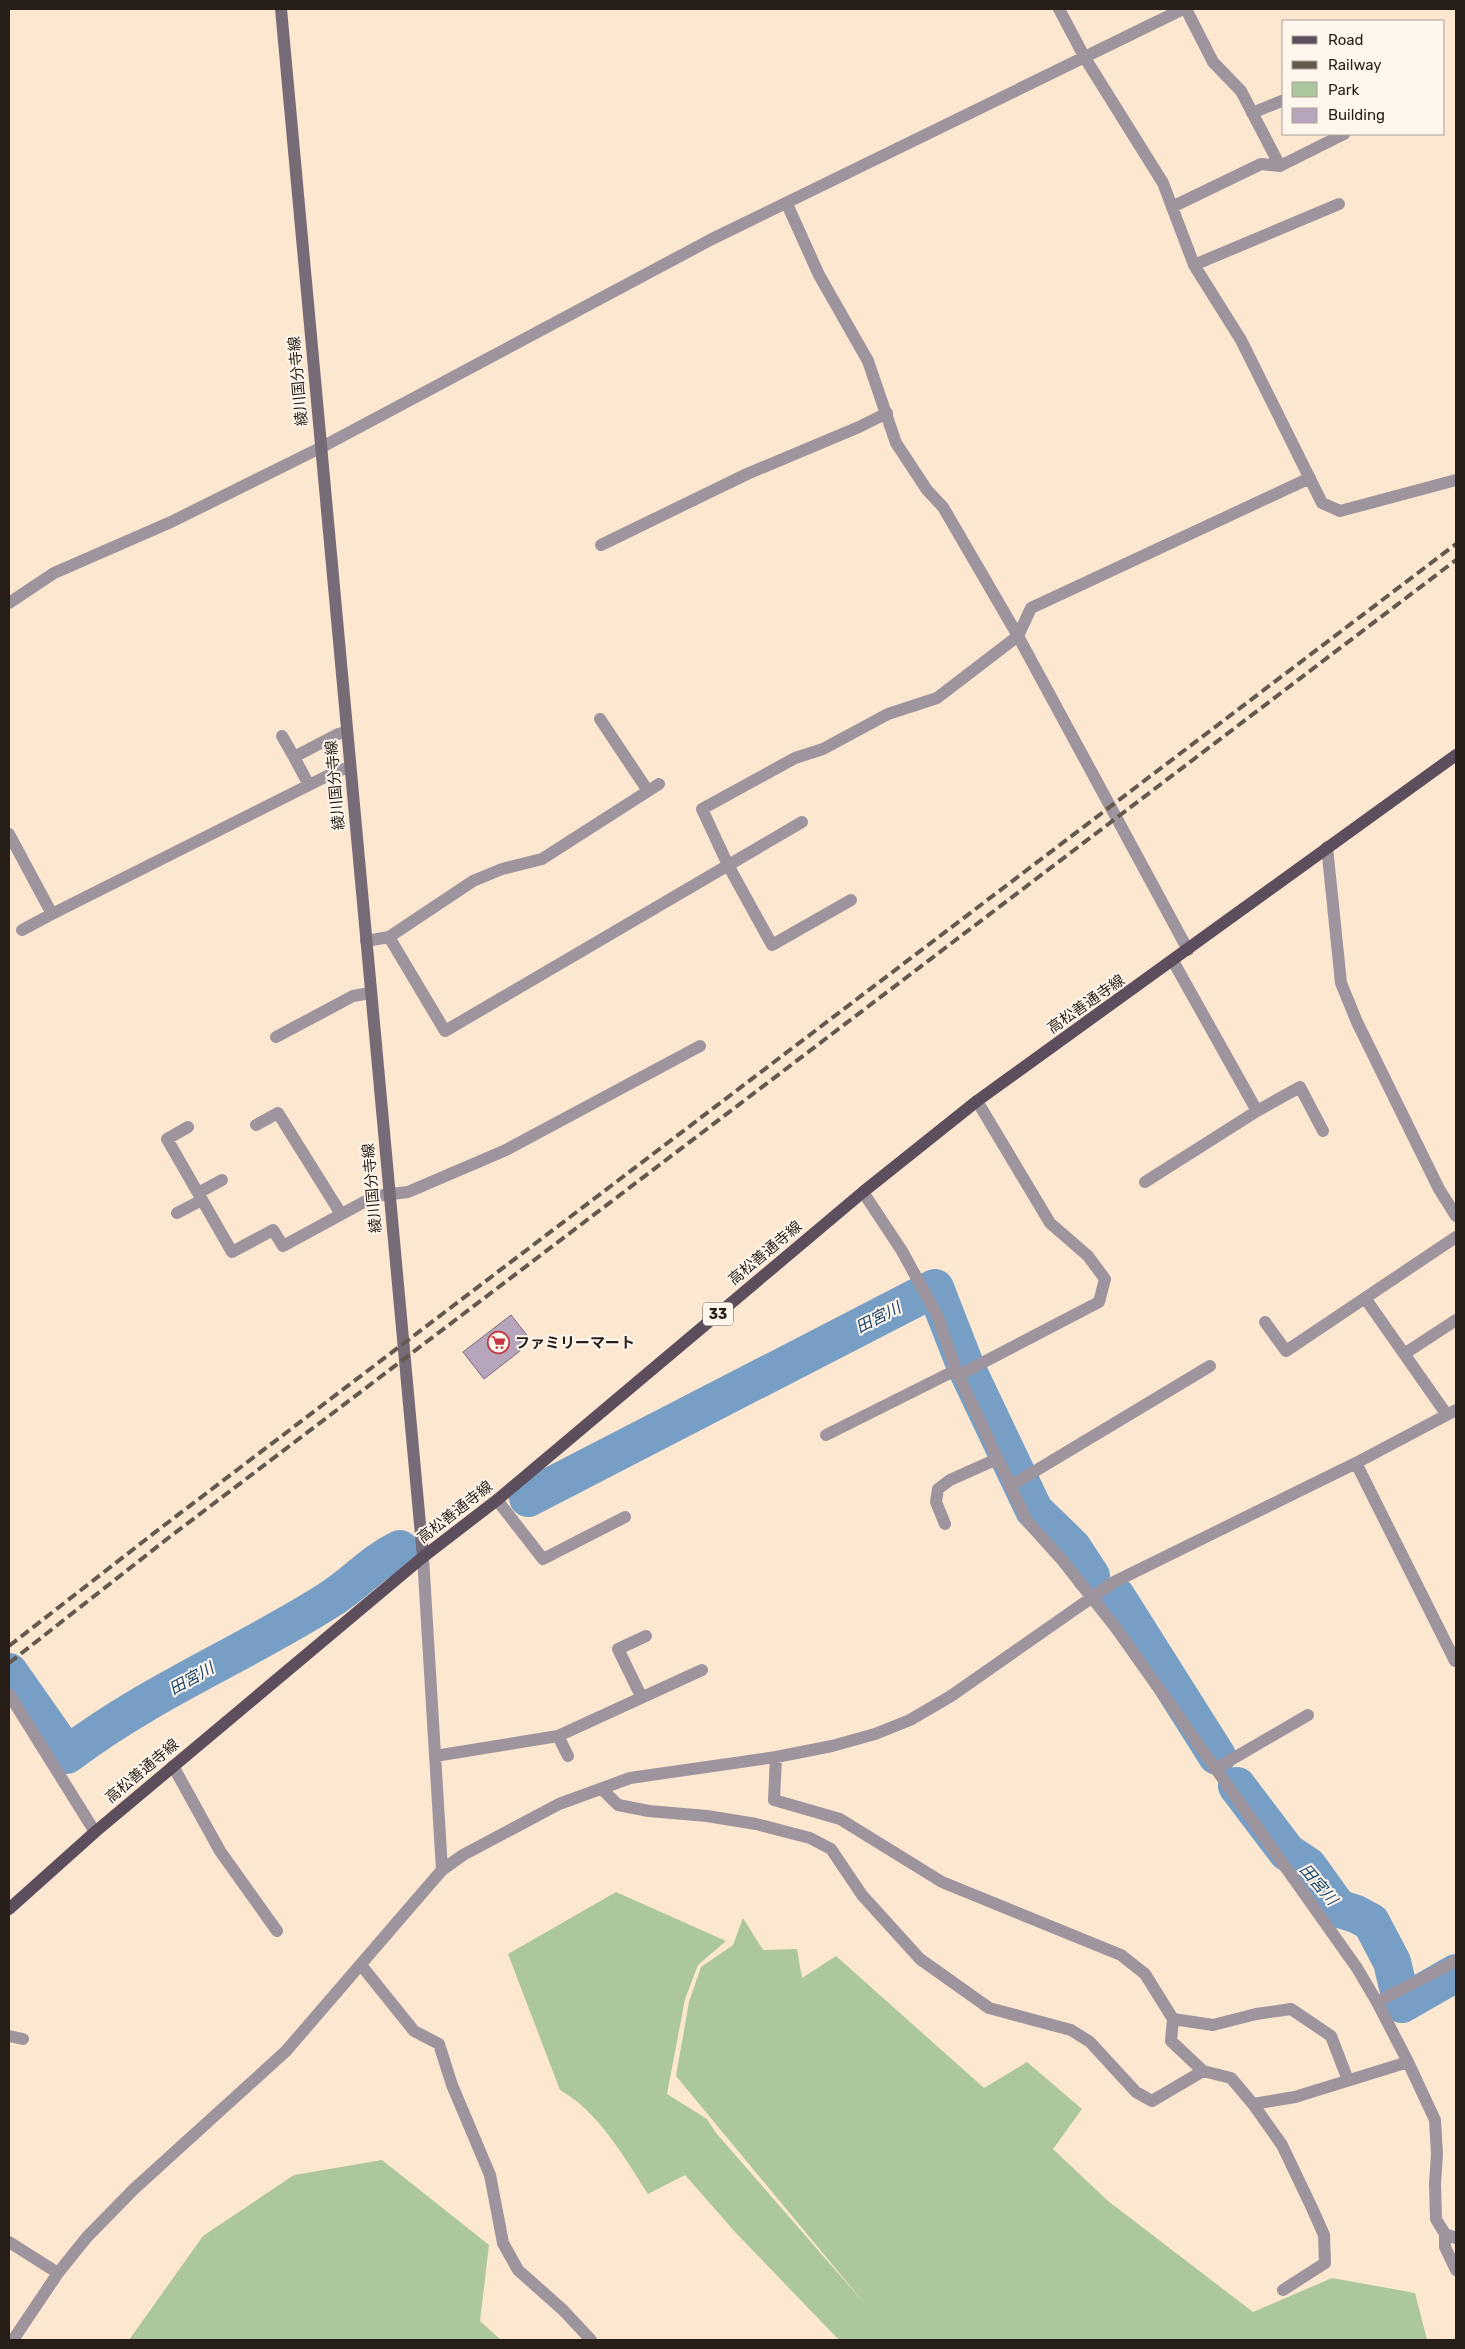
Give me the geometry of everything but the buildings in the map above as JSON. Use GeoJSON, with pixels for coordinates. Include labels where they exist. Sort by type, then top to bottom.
{"type":"FeatureCollection","features":[{"type":"Feature","properties":{"kind":"main road","name":"綾川国分寺線"},"geometry":{"type":"LineString","coordinates":[[281,9],[423,1557]]}},
{"type":"Feature","properties":{"kind":"main road","name":"高松善通寺線"},"geometry":{"type":"LineString","coordinates":[[9,1909],[95,1832],[423,1557],[497,1500],[863,1192],[977,1101],[1174,961],[1456,755]]}},
{"type":"Feature","properties":{"kind":"street"},"geometry":{"type":"LineString","coordinates":[[1059,9],[1084,58],[1163,183],[1194,265],[1242,340],[1322,503],[1340,511],[1456,480]]}},
{"type":"Feature","properties":{"kind":"street"},"geometry":{"type":"LineString","coordinates":[[9,603],[54,573],[171,522],[320,448],[712,239],[788,204],[1184,9],[1212,62],[1241,92],[1280,166]]}},
{"type":"Feature","properties":{"kind":"street"},"geometry":{"type":"LineString","coordinates":[[1252,113],[1282,101]]}},
{"type":"Feature","properties":{"kind":"street"},"geometry":{"type":"LineString","coordinates":[[1172,207],[1261,164],[1280,166],[1342,135]]}},
{"type":"Feature","properties":{"kind":"street"},"geometry":{"type":"LineString","coordinates":[[788,204],[820,275],[868,361],[896,443],[927,490],[943,507],[1018,636],[1188,950]]}},
{"type":"Feature","properties":{"kind":"street"},"geometry":{"type":"LineString","coordinates":[[1194,265],[1339,204]]}},
{"type":"Feature","properties":{"kind":"street"},"geometry":{"type":"LineString","coordinates":[[601,545],[747,474],[859,427],[887,413]]}},
{"type":"Feature","properties":{"kind":"street"},"geometry":{"type":"LineString","coordinates":[[851,900],[772,945],[728,865],[702,809],[795,758],[823,749],[888,714],[937,698],[1018,636],[1031,608],[1310,478]]}},
{"type":"Feature","properties":{"kind":"street"},"geometry":{"type":"LineString","coordinates":[[366,942],[389,937],[473,882],[502,868],[542,860],[653,787],[600,718]]}},
{"type":"Feature","properties":{"kind":"street"},"geometry":{"type":"LineString","coordinates":[[294,757],[338,734],[346,732]]}},
{"type":"Feature","properties":{"kind":"street"},"geometry":{"type":"LineString","coordinates":[[282,736],[309,785]]}},
{"type":"Feature","properties":{"kind":"street"},"geometry":{"type":"LineString","coordinates":[[22,930],[339,770],[350,768]]}},
{"type":"Feature","properties":{"kind":"street"},"geometry":{"type":"LineString","coordinates":[[389,937],[445,1031],[802,822]]}},
{"type":"Feature","properties":{"kind":"street"},"geometry":{"type":"LineString","coordinates":[[9,834],[52,914]]}},
{"type":"Feature","properties":{"kind":"street"},"geometry":{"type":"LineString","coordinates":[[1328,847],[1340,983],[1439,1190],[1456,1216]]}},
{"type":"Feature","properties":{"kind":"street"},"geometry":{"type":"LineString","coordinates":[[1174,961],[1257,1111]]}},
{"type":"Feature","properties":{"kind":"street"},"geometry":{"type":"LineString","coordinates":[[276,1037],[353,996],[370,993]]}},
{"type":"Feature","properties":{"kind":"street"},"geometry":{"type":"LineString","coordinates":[[188,1127],[167,1139],[232,1252],[273,1230],[282,1246],[375,1196],[408,1192],[506,1150],[700,1046]]}},
{"type":"Feature","properties":{"kind":"street"},"geometry":{"type":"LineString","coordinates":[[1145,1182],[1257,1111],[1300,1087],[1323,1131]]}},
{"type":"Feature","properties":{"kind":"street"},"geometry":{"type":"LineString","coordinates":[[826,1436],[957,1372],[974,1368],[1099,1302],[1105,1279],[1088,1256],[1050,1223],[977,1101]]}},
{"type":"Feature","properties":{"kind":"street"},"geometry":{"type":"LineString","coordinates":[[256,1125],[278,1114],[341,1214]]}},
{"type":"Feature","properties":{"kind":"street"},"geometry":{"type":"LineString","coordinates":[[176,1213],[222,1180]]}},
{"type":"Feature","properties":{"kind":"street"},"geometry":{"type":"LineString","coordinates":[[863,1192],[902,1251],[937,1315],[957,1372],[1027,1521],[1091,1596],[1160,1688],[1356,1968],[1377,2002],[1435,2120],[1438,2154],[1434,2184],[1436,2219],[1450,2236],[1445,2248],[1456,2270]]}},
{"type":"Feature","properties":{"kind":"street"},"geometry":{"type":"LineString","coordinates":[[1265,1322],[1286,1351],[1456,1237]]}},
{"type":"Feature","properties":{"kind":"street"},"geometry":{"type":"LineString","coordinates":[[13,2340],[58,2273],[87,2237],[134,2189],[286,2051],[442,1870],[463,1855],[551,1808],[630,1778],[776,1757],[832,1746],[875,1734],[910,1720],[951,1696],[1091,1596],[1114,1582],[1356,1463],[1452,1413],[1404,1354],[1365,1298]]}},
{"type":"Feature","properties":{"kind":"street"},"geometry":{"type":"LineString","coordinates":[[1404,1354],[1456,1320]]}},
{"type":"Feature","properties":{"kind":"street"},"geometry":{"type":"LineString","coordinates":[[1010,1486],[1210,1366]]}},
{"type":"Feature","properties":{"kind":"street"},"geometry":{"type":"LineString","coordinates":[[945,1524],[936,1502],[938,1489],[950,1480],[997,1459]]}},
{"type":"Feature","properties":{"kind":"street"},"geometry":{"type":"LineString","coordinates":[[1356,1463],[1456,1660]]}},
{"type":"Feature","properties":{"kind":"street"},"geometry":{"type":"LineString","coordinates":[[497,1500],[543,1559],[626,1517]]}},
{"type":"Feature","properties":{"kind":"street"},"geometry":{"type":"LineString","coordinates":[[423,1557],[442,1870]]}},
{"type":"Feature","properties":{"kind":"street"},"geometry":{"type":"LineString","coordinates":[[641,1696],[618,1649],[646,1636]]}},
{"type":"Feature","properties":{"kind":"street"},"geometry":{"type":"LineString","coordinates":[[435,1756],[558,1736],[641,1696],[702,1670]]}},
{"type":"Feature","properties":{"kind":"street"},"geometry":{"type":"LineString","coordinates":[[9,1694],[95,1832]]}},
{"type":"Feature","properties":{"kind":"street"},"geometry":{"type":"LineString","coordinates":[[1215,1769],[1308,1715]]}},
{"type":"Feature","properties":{"kind":"street"},"geometry":{"type":"LineString","coordinates":[[558,1736],[568,1756]]}},
{"type":"Feature","properties":{"kind":"street"},"geometry":{"type":"LineString","coordinates":[[776,1757],[774,1800],[840,1819],[942,1882],[1121,1955],[1144,1974],[1173,2019],[1171,2041],[1203,2071],[1231,2078],[1253,2104],[1282,2145],[1324,2235],[1326,2263],[1283,2290]]}},
{"type":"Feature","properties":{"kind":"street"},"geometry":{"type":"LineString","coordinates":[[173,1766],[220,1851],[277,1931]]}},
{"type":"Feature","properties":{"kind":"street"},"geometry":{"type":"LineString","coordinates":[[602,1790],[618,1805],[649,1811],[707,1816],[756,1824],[810,1838],[831,1849],[862,1895],[920,1959],[990,2008],[1071,2030],[1090,2042],[1136,2092],[1152,2101],[1203,2071]]}},
{"type":"Feature","properties":{"kind":"street"},"geometry":{"type":"LineString","coordinates":[[1377,2002],[1398,1993],[1456,1961]]}},
{"type":"Feature","properties":{"kind":"street"},"geometry":{"type":"LineString","coordinates":[[361,1965],[414,2030],[439,2044],[474,2143],[490,2175],[503,2243],[518,2270],[563,2310],[591,2340]]}},
{"type":"Feature","properties":{"kind":"street"},"geometry":{"type":"LineString","coordinates":[[1173,2019],[1213,2025],[1256,2014],[1291,2009],[1331,2036],[1348,2080]]}},
{"type":"Feature","properties":{"kind":"street"},"geometry":{"type":"LineString","coordinates":[[9,2036],[22,2039]]}},
{"type":"Feature","properties":{"kind":"street"},"geometry":{"type":"LineString","coordinates":[[1253,2104],[1295,2097],[1408,2062]]}},
{"type":"Feature","properties":{"kind":"street"},"geometry":{"type":"LineString","coordinates":[[9,2242],[58,2273]]}},
{"type":"Feature","properties":{"kind":"green space"},"geometry":{"type":"Polygon","coordinates":[[[616,1892],[726,1941],[698,1965],[685,1999],[667,2094],[707,2119],[716,2133],[865,2304],[676,2076],[689,2002],[701,1967],[733,1945],[743,1918],[763,1950],[797,1949],[802,1978],[836,1956],[984,2088],[1027,2062],[1082,2109],[1053,2149],[1108,2201],[1253,2312],[1332,2278],[1415,2293],[1427,2340],[839,2340],[736,2233],[685,2175],[648,2194],[610,2136],[599,2123],[574,2099],[560,2090],[508,1954],[616,1892]]]}},
{"type":"Feature","properties":{"kind":"green space"},"geometry":{"type":"Polygon","coordinates":[[[382,2160],[489,2245],[480,2321],[501,2340],[129,2340],[203,2236],[294,2175],[382,2160]]]}},
{"type":"Feature","properties":{"kind":"waterway","name":"田宮川"},"geometry":{"type":"LineString","coordinates":[[528,1498],[935,1288],[965,1365],[1034,1510],[1072,1547],[1091,1576]]}},
{"type":"Feature","properties":{"kind":"waterway","name":"田宮川"},"geometry":{"type":"LineString","coordinates":[[9,1672],[67,1755],[130,1712],[297,1620],[329,1600],[381,1560],[400,1549]]}},
{"type":"Feature","properties":{"kind":"waterway","name":"田宮川"},"geometry":{"type":"LineString","coordinates":[[1116,1596],[1217,1756]]}},
{"type":"Feature","properties":{"kind":"waterway","name":"田宮川"},"geometry":{"type":"LineString","coordinates":[[1237,1786],[1287,1852],[1308,1866],[1340,1909],[1356,1914],[1371,1922],[1392,1962],[1402,2004],[1456,1973]]}},
{"type":"Feature","properties":{"kind":"railway"},"geometry":{"type":"LineString","coordinates":[[9,1646],[158,1530],[1456,544]]}},
{"type":"Feature","properties":{"kind":"railway"},"geometry":{"type":"LineString","coordinates":[[9,1663],[167,1539],[1456,560]]}},
{"type":"Feature","properties":{"kind":"place","name":"ファミリーマート"},"geometry":{"type":"Point","coordinates":[499,1343]}}]}
